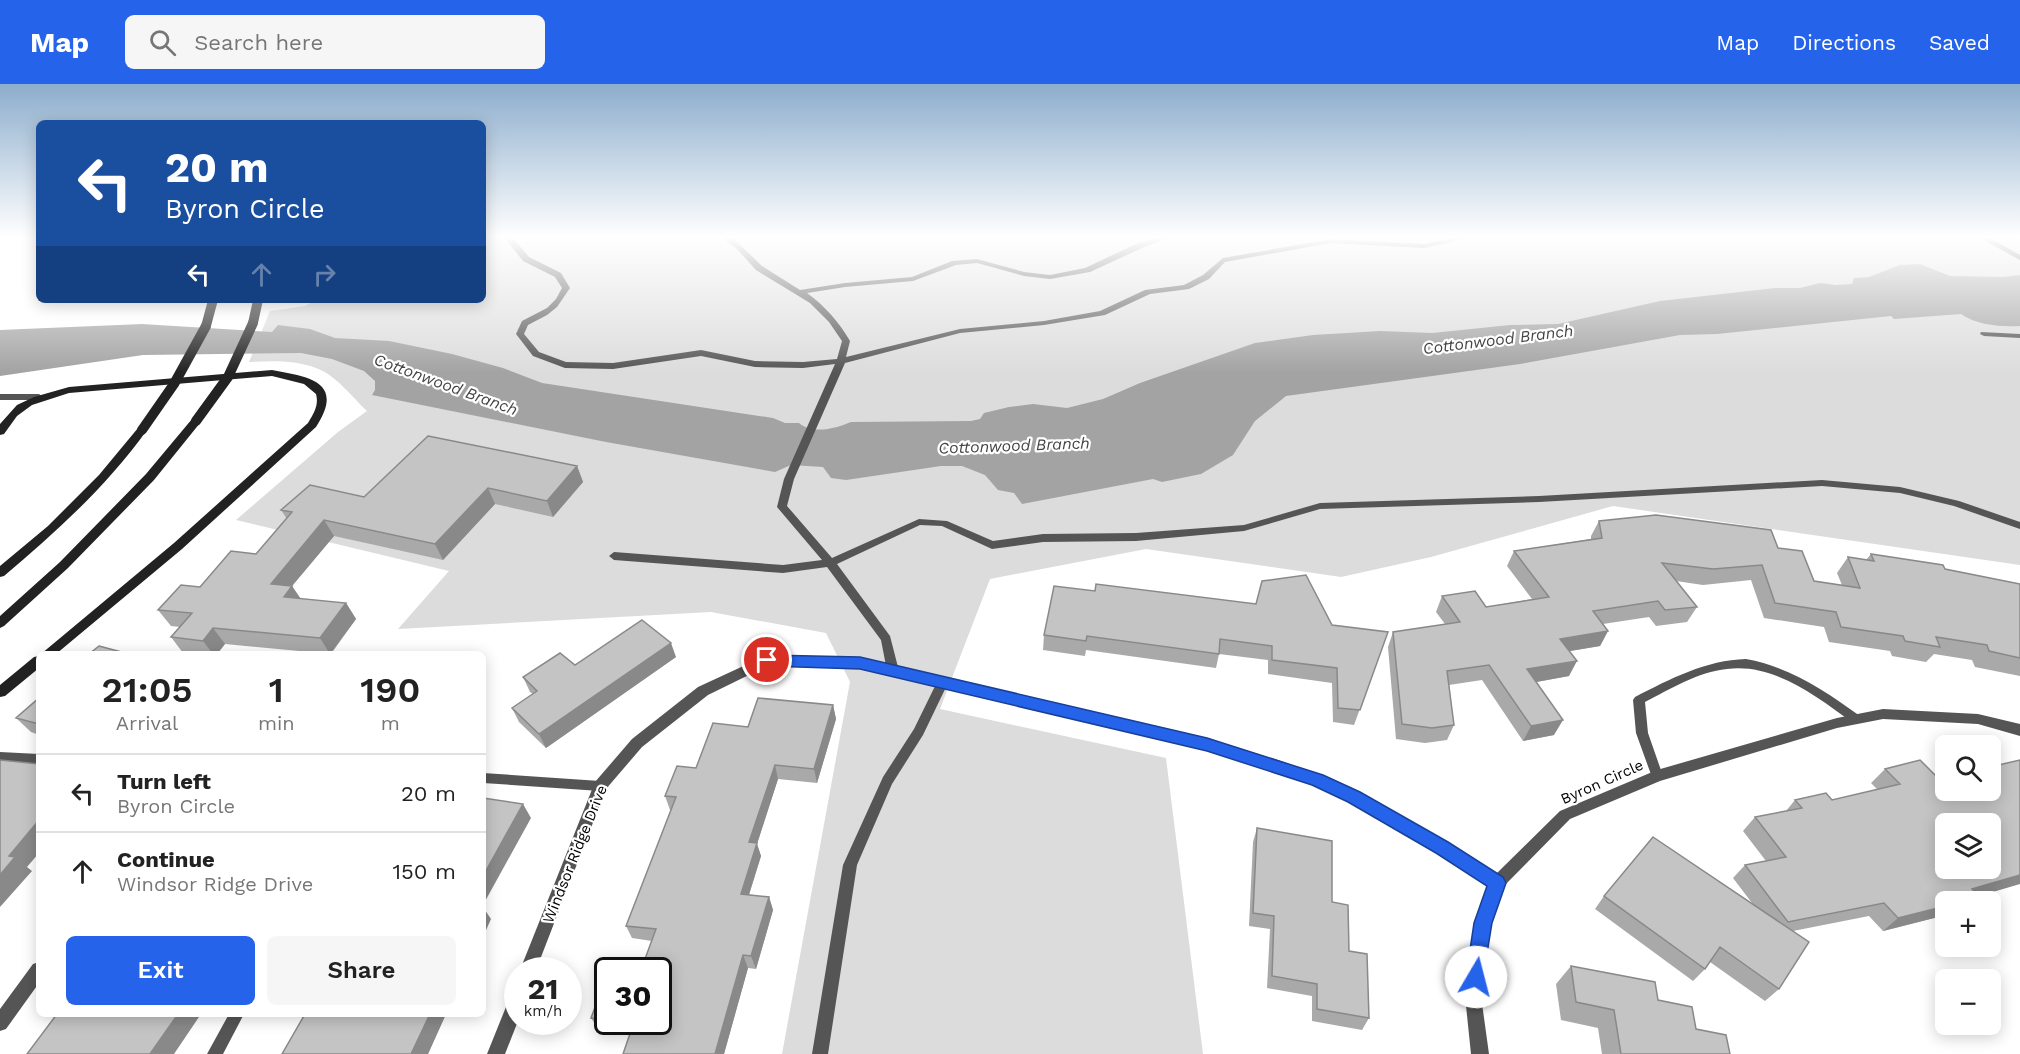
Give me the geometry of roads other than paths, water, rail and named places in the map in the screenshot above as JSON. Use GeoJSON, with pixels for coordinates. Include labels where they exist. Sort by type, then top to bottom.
{"type":"FeatureCollection","features":[{"type":"Feature","properties":{"kind":"main road"},"geometry":{"type":"LineString","coordinates":[[0,573],[52,528],[104,478],[142,430],[174,384],[206,326],[212,303]]}},
{"type":"Feature","properties":{"kind":"main road"},"geometry":{"type":"LineString","coordinates":[[0,623],[64,565],[150,477],[196,421],[228,377],[253,323],[257,303]]}},
{"type":"Feature","properties":{"kind":"main road"},"geometry":{"type":"LineString","coordinates":[[0,432],[10,416],[23,405],[39,397],[69,390],[272,374],[293,377],[311,384],[322,394],[326,402],[323,412],[312,425],[178,546],[51,651]]}},
{"type":"Feature","properties":{"kind":"main road"},"geometry":{"type":"LineString","coordinates":[[0,692],[36,663]]}},
{"type":"Feature","properties":{"kind":"street","name":"Windsor Ridge Drive"},"geometry":{"type":"LineString","coordinates":[[533,957],[600,786],[637,743],[703,691],[767,660],[860,663],[893,671]]}},
{"type":"Feature","properties":{"kind":"street"},"geometry":{"type":"LineString","coordinates":[[893,671],[1207,744],[1306,776],[1354,797],[1442,847],[1497,883],[1483,923],[1473,996],[1480,1054]]}},
{"type":"Feature","properties":{"kind":"street","name":"Byron Circle"},"geometry":{"type":"LineString","coordinates":[[1497,883],[1565,815],[1657,776],[1856,719],[1883,714],[1944,715],[1978,719],[2020,730]]}},
{"type":"Feature","properties":{"kind":"street"},"geometry":{"type":"LineString","coordinates":[[0,1023],[36,974]]}},
{"type":"Feature","properties":{"kind":"street"},"geometry":{"type":"LineString","coordinates":[[496,1054],[504,1034]]}},
{"type":"Feature","properties":{"kind":"lane"},"geometry":{"type":"LineString","coordinates":[[563,282],[566,288],[561,300],[545,314],[525,323],[520,334],[536,354],[565,364],[613,366],[701,353],[755,364],[803,365],[841,361],[960,331],[1044,323],[1102,313],[1148,292],[1186,287],[1195,282]]}},
{"type":"Feature","properties":{"kind":"lane"},"geometry":{"type":"LineString","coordinates":[[781,282],[800,292],[836,323],[846,341],[841,361],[789,479],[782,507],[830,563],[886,639],[893,671]]}},
{"type":"Feature","properties":{"kind":"lane"},"geometry":{"type":"LineString","coordinates":[[800,292],[877,282]]}},
{"type":"Feature","properties":{"kind":"lane"},"geometry":{"type":"LineString","coordinates":[[1984,334],[2020,336]]}},
{"type":"Feature","properties":{"kind":"lane"},"geometry":{"type":"LineString","coordinates":[[0,397],[39,397]]}},
{"type":"Feature","properties":{"kind":"lane"},"geometry":{"type":"LineString","coordinates":[[614,556],[783,569],[830,563],[919,522],[943,523],[992,545],[1043,538],[1136,537],[1244,528],[1320,506],[1539,499],[1822,483],[1900,490],[1956,503],[2020,526]]}},
{"type":"Feature","properties":{"kind":"lane"},"geometry":{"type":"LineString","coordinates":[[1657,776],[1641,733],[1639,700],[1670,684],[1728,664],[1759,666],[1809,685],[1856,719]]}},
{"type":"Feature","properties":{"kind":"lane"},"geometry":{"type":"LineString","coordinates":[[820,1054],[850,865],[887,781],[919,732],[942,683]]}},
{"type":"Feature","properties":{"kind":"lane"},"geometry":{"type":"LineString","coordinates":[[0,757],[36,759]]}},
{"type":"Feature","properties":{"kind":"lane"},"geometry":{"type":"LineString","coordinates":[[486,778],[600,786]]}},
{"type":"Feature","properties":{"kind":"lane"},"geometry":{"type":"LineString","coordinates":[[215,1054],[235,1017]]}},
{"type":"Feature","properties":{"kind":"water","name":"Cottonwood Branch"},"geometry":{"type":"Polygon","coordinates":[[[2020,282],[2020,326],[1974,321],[1961,314],[1894,319],[1891,316],[1717,334],[1680,335],[1520,364],[1286,396],[1255,421],[1233,455],[1201,474],[1162,482],[1153,479],[1022,504],[1014,493],[998,490],[985,475],[962,466],[941,466],[846,480],[831,478],[823,467],[791,465],[775,472],[606,442],[372,395],[375,390],[375,381],[364,371],[332,359],[301,353],[143,355],[0,376],[0,330],[142,324],[272,332],[278,325],[310,329],[335,338],[389,341],[452,354],[503,368],[542,383],[773,418],[785,423],[799,423],[818,430],[851,422],[971,421],[980,419],[984,413],[1033,404],[1067,408],[1103,399],[1140,383],[1255,343],[1313,335],[1380,331],[1432,333],[1510,325],[1558,324],[1660,301],[1775,288],[1800,288],[1820,283],[2020,282]]]}}]}
